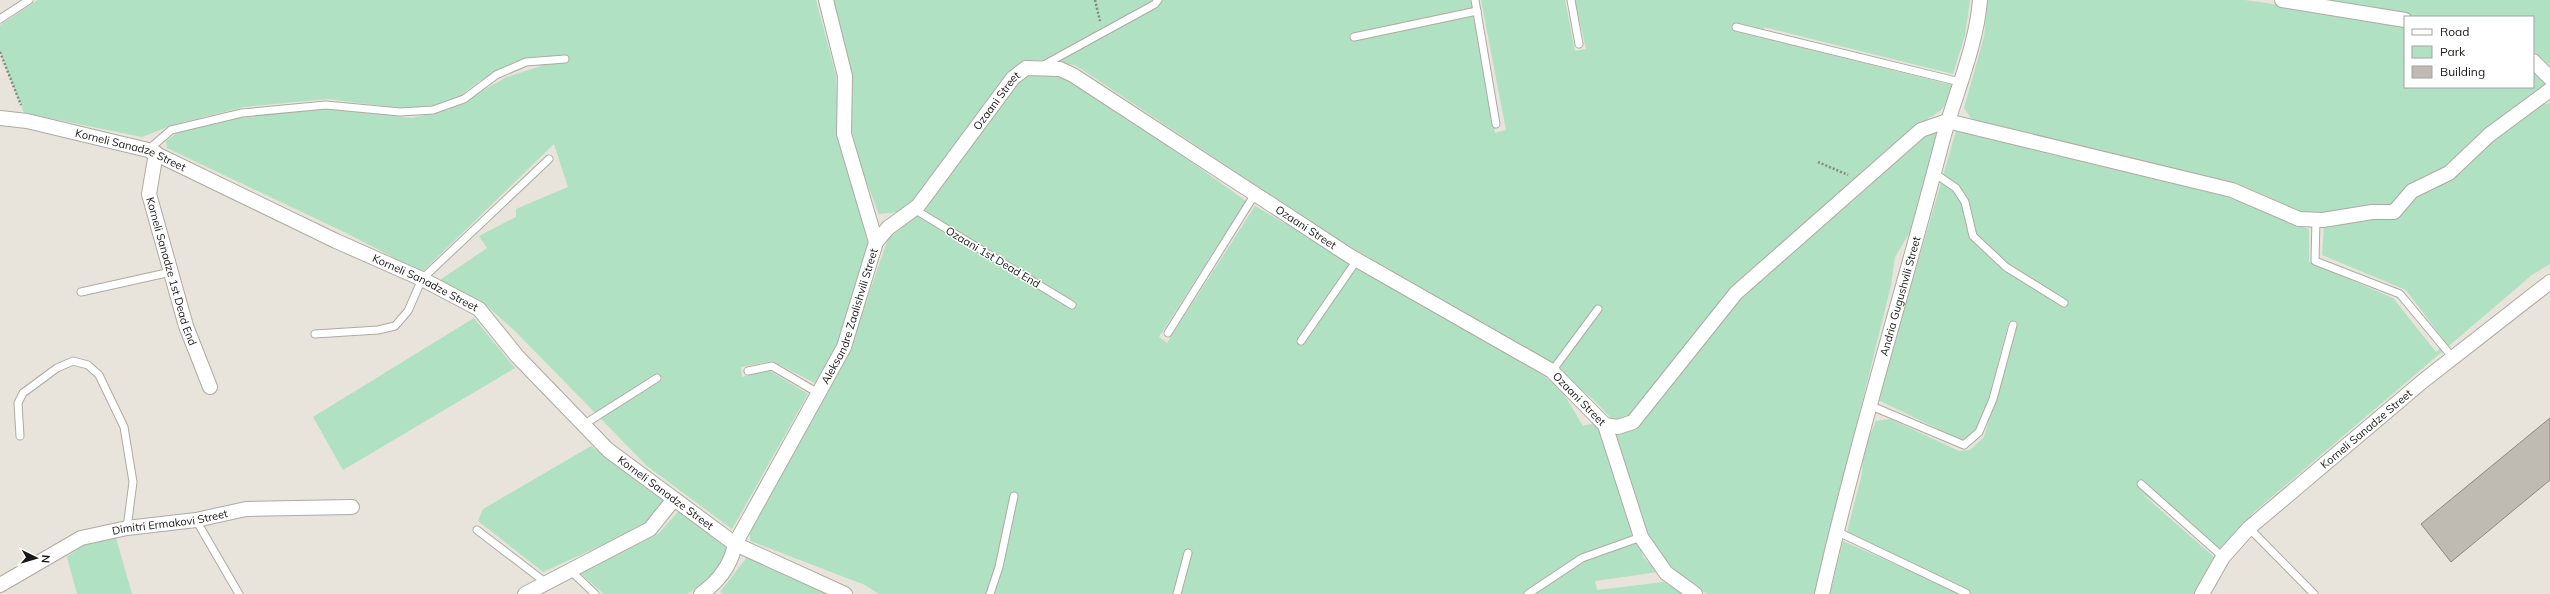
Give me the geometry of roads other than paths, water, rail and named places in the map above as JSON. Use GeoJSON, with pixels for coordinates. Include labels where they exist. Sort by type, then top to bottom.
{"type":"FeatureCollection","features":[{"type":"Feature","properties":{"kind":"street","name":"Aleksandre Zaalishvili Street"},"geometry":{"type":"LineString","coordinates":[[700,594],[716,583],[733,559],[735,544],[844,347],[876,242],[844,134],[845,76],[826,0]]}},
{"type":"Feature","properties":{"kind":"street","name":"Andria Gugushvili Street"},"geometry":{"type":"LineString","coordinates":[[1822,594],[1836,531],[1869,405],[1934,173],[1947,120],[1978,24],[1980,0]]}},
{"type":"Feature","properties":{"kind":"street"},"geometry":{"type":"LineString","coordinates":[[2282,0],[2404,20]]}},
{"type":"Feature","properties":{"kind":"street"},"geometry":{"type":"LineString","coordinates":[[2534,62],[2550,78]]}},
{"type":"Feature","properties":{"kind":"street","name":"Ozaani Street"},"geometry":{"type":"LineString","coordinates":[[876,242],[888,228],[914,209],[1013,78],[1026,68],[1040,67],[1060,70],[1073,75],[1357,260],[1552,371],[1606,425],[1641,537],[1666,573],[1695,594]]}},
{"type":"Feature","properties":{"kind":"street"},"geometry":{"type":"LineString","coordinates":[[1606,425],[1618,427],[1633,422],[1736,293],[1921,130],[1947,120],[2232,190],[2299,219],[2316,220],[2372,212],[2394,212],[2412,191],[2449,173],[2489,135],[2550,90]]}},
{"type":"Feature","properties":{"kind":"street","name":"Korneli Sanadze Street"},"geometry":{"type":"LineString","coordinates":[[0,118],[27,121],[152,151],[329,238],[422,279],[479,308],[517,356],[608,450],[735,544],[845,594]]}},
{"type":"Feature","properties":{"kind":"street","name":"Korneli Sanadze 1st Dead End"},"geometry":{"type":"LineString","coordinates":[[152,151],[149,194],[186,326],[210,387]]}},
{"type":"Feature","properties":{"kind":"street","name":"Korneli Sanadze Street"},"geometry":{"type":"LineString","coordinates":[[2202,594],[2223,557],[2249,528],[2453,358],[2550,282]]}},
{"type":"Feature","properties":{"kind":"street"},"geometry":{"type":"LineString","coordinates":[[525,594],[545,582],[650,529],[674,499]]}},
{"type":"Feature","properties":{"kind":"street","name":"Dimitri Ermakovi Street"},"geometry":{"type":"LineString","coordinates":[[0,585],[81,538],[127,528],[196,520],[246,509],[352,507]]}},
{"type":"Feature","properties":{"kind":"lane"},"geometry":{"type":"LineString","coordinates":[[0,19],[29,0]]}},
{"type":"Feature","properties":{"kind":"lane"},"geometry":{"type":"LineString","coordinates":[[1040,67],[1155,4],[1158,0]]}},
{"type":"Feature","properties":{"kind":"lane"},"geometry":{"type":"LineString","coordinates":[[1475,0],[1496,124]]}},
{"type":"Feature","properties":{"kind":"lane"},"geometry":{"type":"LineString","coordinates":[[1571,0],[1579,44]]}},
{"type":"Feature","properties":{"kind":"lane"},"geometry":{"type":"LineString","coordinates":[[1354,37],[1477,11]]}},
{"type":"Feature","properties":{"kind":"lane"},"geometry":{"type":"LineString","coordinates":[[1736,26],[1960,82]]}},
{"type":"Feature","properties":{"kind":"lane"},"geometry":{"type":"LineString","coordinates":[[152,151],[171,130],[242,113],[326,105],[400,112],[433,110],[464,99],[496,75],[526,62],[565,59]]}},
{"type":"Feature","properties":{"kind":"lane"},"geometry":{"type":"LineString","coordinates":[[315,334],[378,330],[395,326],[408,312],[422,279],[549,159]]}},
{"type":"Feature","properties":{"kind":"lane"},"geometry":{"type":"LineString","coordinates":[[1934,173],[1956,188],[1965,202],[1973,236],[2006,267],[2064,303]]}},
{"type":"Feature","properties":{"kind":"lane"},"geometry":{"type":"LineString","coordinates":[[1168,333],[1255,194]]}},
{"type":"Feature","properties":{"kind":"lane","name":"Ozaani 1st Dead End"},"geometry":{"type":"LineString","coordinates":[[914,209],[1072,304]]}},
{"type":"Feature","properties":{"kind":"lane"},"geometry":{"type":"LineString","coordinates":[[2316,220],[2315,261],[2400,294],[2453,358]]}},
{"type":"Feature","properties":{"kind":"lane"},"geometry":{"type":"LineString","coordinates":[[1301,341],[1357,260]]}},
{"type":"Feature","properties":{"kind":"lane"},"geometry":{"type":"LineString","coordinates":[[81,292],[171,272]]}},
{"type":"Feature","properties":{"kind":"lane"},"geometry":{"type":"LineString","coordinates":[[1552,371],[1598,309]]}},
{"type":"Feature","properties":{"kind":"lane"},"geometry":{"type":"LineString","coordinates":[[1869,405],[1964,445],[1979,432],[1993,399],[2013,325]]}},
{"type":"Feature","properties":{"kind":"lane"},"geometry":{"type":"LineString","coordinates":[[20,436],[18,403],[23,393],[57,368],[73,361],[88,365],[99,375],[124,427],[134,482],[127,528]]}},
{"type":"Feature","properties":{"kind":"lane"},"geometry":{"type":"LineString","coordinates":[[748,371],[772,366],[818,393]]}},
{"type":"Feature","properties":{"kind":"lane"},"geometry":{"type":"LineString","coordinates":[[584,425],[657,378]]}},
{"type":"Feature","properties":{"kind":"lane"},"geometry":{"type":"LineString","coordinates":[[2141,484],[2223,557]]}},
{"type":"Feature","properties":{"kind":"lane"},"geometry":{"type":"LineString","coordinates":[[990,594],[998,567],[1014,496]]}},
{"type":"Feature","properties":{"kind":"lane"},"geometry":{"type":"LineString","coordinates":[[196,520],[238,594]]}},
{"type":"Feature","properties":{"kind":"lane"},"geometry":{"type":"LineString","coordinates":[[2249,528],[2314,594]]}},
{"type":"Feature","properties":{"kind":"lane"},"geometry":{"type":"LineString","coordinates":[[478,530],[545,582]]}},
{"type":"Feature","properties":{"kind":"lane"},"geometry":{"type":"LineString","coordinates":[[1836,531],[1966,593]]}},
{"type":"Feature","properties":{"kind":"lane"},"geometry":{"type":"LineString","coordinates":[[1528,594],[1582,558],[1641,537]]}},
{"type":"Feature","properties":{"kind":"lane"},"geometry":{"type":"LineString","coordinates":[[1177,594],[1188,553]]}},
{"type":"Feature","properties":{"kind":"lane"},"geometry":{"type":"LineString","coordinates":[[570,570],[595,594]]}}]}
